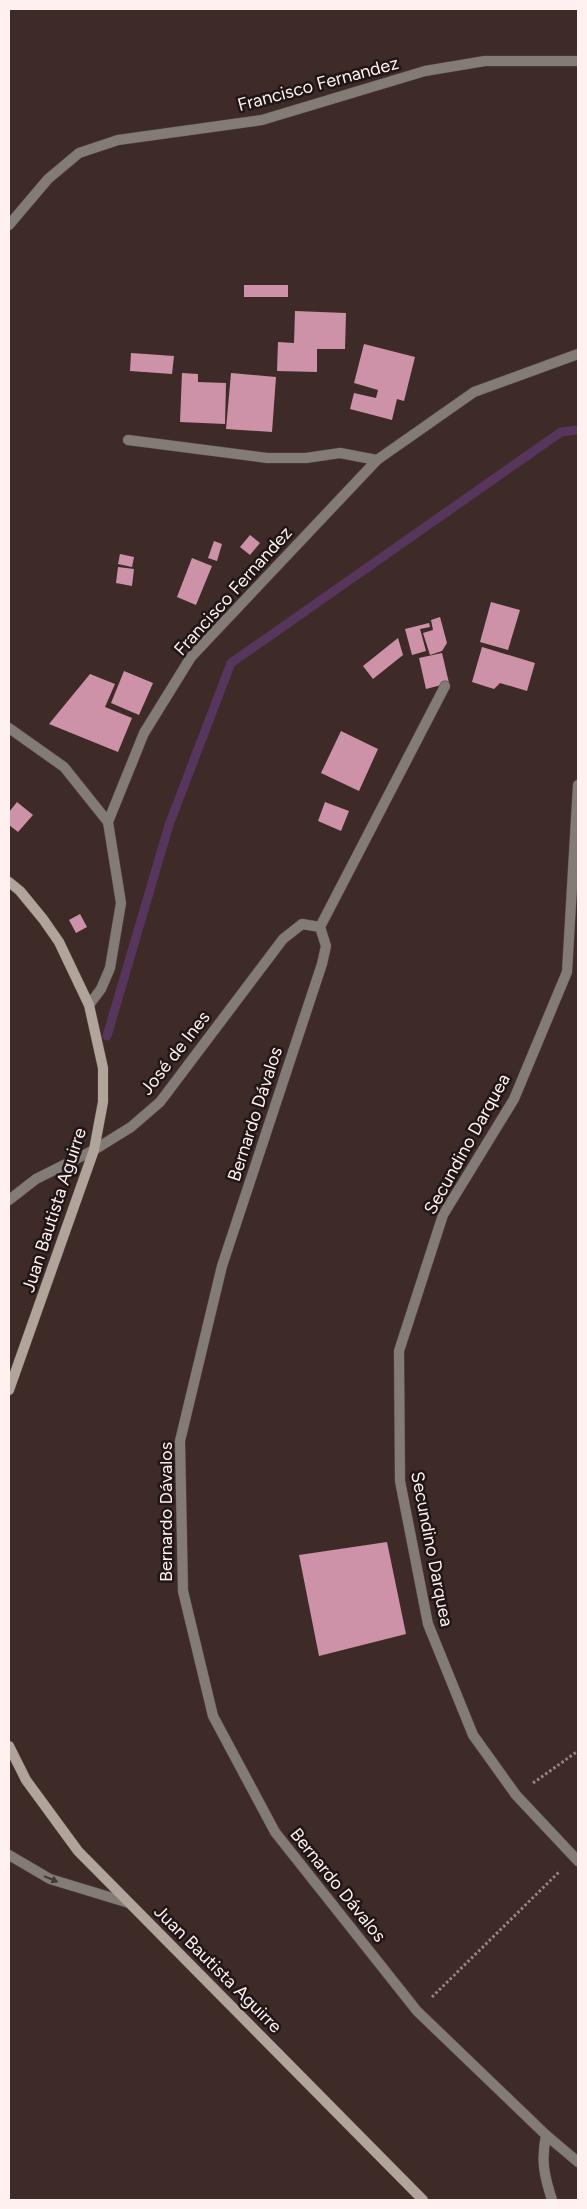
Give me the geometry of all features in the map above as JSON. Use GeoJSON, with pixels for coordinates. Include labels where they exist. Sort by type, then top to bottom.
{"type":"FeatureCollection","features":[{"type":"Feature","properties":{"kind":"main road","name":"Juan Bautista Aguirre"},"geometry":{"type":"LineString","coordinates":[[9,882],[20,891],[59,942],[89,1005],[103,1068],[103,1102],[94,1150],[9,1390]]}},
{"type":"Feature","properties":{"kind":"main road","name":"Juan Bautista Aguirre"},"geometry":{"type":"LineString","coordinates":[[9,1746],[26,1780],[78,1851],[423,2200]]}},
{"type":"Feature","properties":{"kind":"street","name":"Francisco Fernandez"},"geometry":{"type":"LineString","coordinates":[[9,225],[48,179],[79,152],[118,140],[262,120],[425,72],[485,61],[578,61]]}},
{"type":"Feature","properties":{"kind":"street","name":"Francisco Fernandez"},"geometry":{"type":"LineString","coordinates":[[108,822],[144,733],[191,657],[378,460],[474,392],[578,354]]}},
{"type":"Feature","properties":{"kind":"street"},"geometry":{"type":"LineString","coordinates":[[128,440],[267,458],[306,458],[340,453],[378,460]]}},
{"type":"Feature","properties":{"kind":"street"},"geometry":{"type":"LineString","coordinates":[[320,927],[445,686]]}},
{"type":"Feature","properties":{"kind":"street"},"geometry":{"type":"LineString","coordinates":[[9,728],[64,768],[108,822],[121,903],[110,968],[101,989],[89,1005]]}},
{"type":"Feature","properties":{"kind":"street","name":"Secundino Darquea"},"geometry":{"type":"LineString","coordinates":[[576,1859],[516,1795],[473,1735],[428,1624],[400,1481],[399,1351],[443,1215],[514,1100],[567,972],[578,785]]}},
{"type":"Feature","properties":{"kind":"street","name":"José de Ines"},"geometry":{"type":"LineString","coordinates":[[9,1200],[36,1179],[94,1150],[131,1127],[160,1102],[283,939],[302,924],[320,927]]}},
{"type":"Feature","properties":{"kind":"street","name":"Bernardo Dávalos"},"geometry":{"type":"LineString","coordinates":[[320,927],[326,946],[322,964],[222,1266],[180,1441],[183,1591],[213,1716],[274,1832],[417,2011],[546,2135],[578,2162]]}},
{"type":"Feature","properties":{"kind":"street"},"geometry":{"type":"LineString","coordinates":[[9,1855],[50,1880],[129,1903]]}},
{"type":"Feature","properties":{"kind":"street"},"geometry":{"type":"LineString","coordinates":[[546,2135],[542,2156],[544,2175],[552,2200]]}},
{"type":"Feature","properties":{"kind":"path"},"geometry":{"type":"LineString","coordinates":[[516,1795],[578,1752]]}},
{"type":"Feature","properties":{"kind":"path"},"geometry":{"type":"LineString","coordinates":[[417,2011],[576,1859]]}},
{"type":"Feature","properties":{"kind":"building"},"geometry":{"type":"Polygon","coordinates":[[[244,285],[288,285],[288,297],[244,297],[244,285]]]}},
{"type":"Feature","properties":{"kind":"building"},"geometry":{"type":"Polygon","coordinates":[[[295,311],[346,313],[345,349],[317,349],[317,372],[277,371],[278,342],[294,343],[295,311]]]}},
{"type":"Feature","properties":{"kind":"building"},"geometry":{"type":"Polygon","coordinates":[[[364,344],[415,357],[404,401],[397,399],[392,420],[350,409],[354,393],[376,398],[378,390],[354,383],[364,344]]]}},
{"type":"Feature","properties":{"kind":"building"},"geometry":{"type":"Polygon","coordinates":[[[131,353],[174,356],[172,374],[130,371],[131,353]]]}},
{"type":"Feature","properties":{"kind":"building"},"geometry":{"type":"Polygon","coordinates":[[[182,373],[198,374],[198,382],[226,383],[225,424],[180,422],[182,373]]]}},
{"type":"Feature","properties":{"kind":"building"},"geometry":{"type":"Polygon","coordinates":[[[231,373],[276,377],[272,432],[226,429],[231,373]]]}},
{"type":"Feature","properties":{"kind":"building"},"geometry":{"type":"Polygon","coordinates":[[[250,535],[260,543],[250,555],[240,547],[250,535]]]}},
{"type":"Feature","properties":{"kind":"building"},"geometry":{"type":"Polygon","coordinates":[[[214,541],[222,544],[217,561],[208,558],[214,541]]]}},
{"type":"Feature","properties":{"kind":"building"},"geometry":{"type":"Polygon","coordinates":[[[120,554],[134,557],[132,567],[118,564],[120,554]]]}},
{"type":"Feature","properties":{"kind":"building"},"geometry":{"type":"Polygon","coordinates":[[[192,558],[212,566],[196,605],[177,597],[192,558]]]}},
{"type":"Feature","properties":{"kind":"building"},"geometry":{"type":"Polygon","coordinates":[[[118,567],[134,569],[132,586],[116,583],[118,567]]]}},
{"type":"Feature","properties":{"kind":"building"},"geometry":{"type":"Polygon","coordinates":[[[491,602],[520,610],[508,650],[480,642],[491,602]]]}},
{"type":"Feature","properties":{"kind":"building"},"geometry":{"type":"Polygon","coordinates":[[[440,617],[447,643],[442,651],[430,655],[423,633],[433,630],[431,620],[440,617]]]}},
{"type":"Feature","properties":{"kind":"building"},"geometry":{"type":"Polygon","coordinates":[[[429,623],[430,627],[420,629],[426,651],[412,655],[405,629],[429,623]]]}},
{"type":"Feature","properties":{"kind":"building"},"geometry":{"type":"Polygon","coordinates":[[[398,638],[403,655],[373,679],[363,666],[398,638]]]}},
{"type":"Feature","properties":{"kind":"building"},"geometry":{"type":"Polygon","coordinates":[[[482,647],[535,663],[527,691],[500,683],[494,689],[472,682],[482,647]]]}},
{"type":"Feature","properties":{"kind":"building"},"geometry":{"type":"Polygon","coordinates":[[[442,653],[449,683],[426,689],[419,658],[442,653]]]}},
{"type":"Feature","properties":{"kind":"building"},"geometry":{"type":"Polygon","coordinates":[[[124,671],[153,683],[139,715],[111,703],[124,671]]]}},
{"type":"Feature","properties":{"kind":"building"},"geometry":{"type":"Polygon","coordinates":[[[90,674],[115,684],[105,707],[132,718],[118,752],[49,724],[90,674]]]}},
{"type":"Feature","properties":{"kind":"building"},"geometry":{"type":"Polygon","coordinates":[[[341,731],[378,749],[359,791],[321,773],[341,731]]]}},
{"type":"Feature","properties":{"kind":"building"},"geometry":{"type":"Polygon","coordinates":[[[17,802],[33,815],[18,832],[9,825],[9,812],[17,802]]]}},
{"type":"Feature","properties":{"kind":"building"},"geometry":{"type":"Polygon","coordinates":[[[325,802],[349,811],[341,831],[318,821],[325,802]]]}},
{"type":"Feature","properties":{"kind":"building"},"geometry":{"type":"Polygon","coordinates":[[[80,914],[87,927],[76,933],[69,920],[80,914]]]}},
{"type":"Feature","properties":{"kind":"building"},"geometry":{"type":"Polygon","coordinates":[[[387,1542],[406,1634],[319,1656],[299,1555],[387,1542]]]}},
{"type":"Feature","properties":{"kind":"waterway"},"geometry":{"type":"LineString","coordinates":[[107,1036],[169,825],[231,663],[561,432],[578,430]]}}]}
